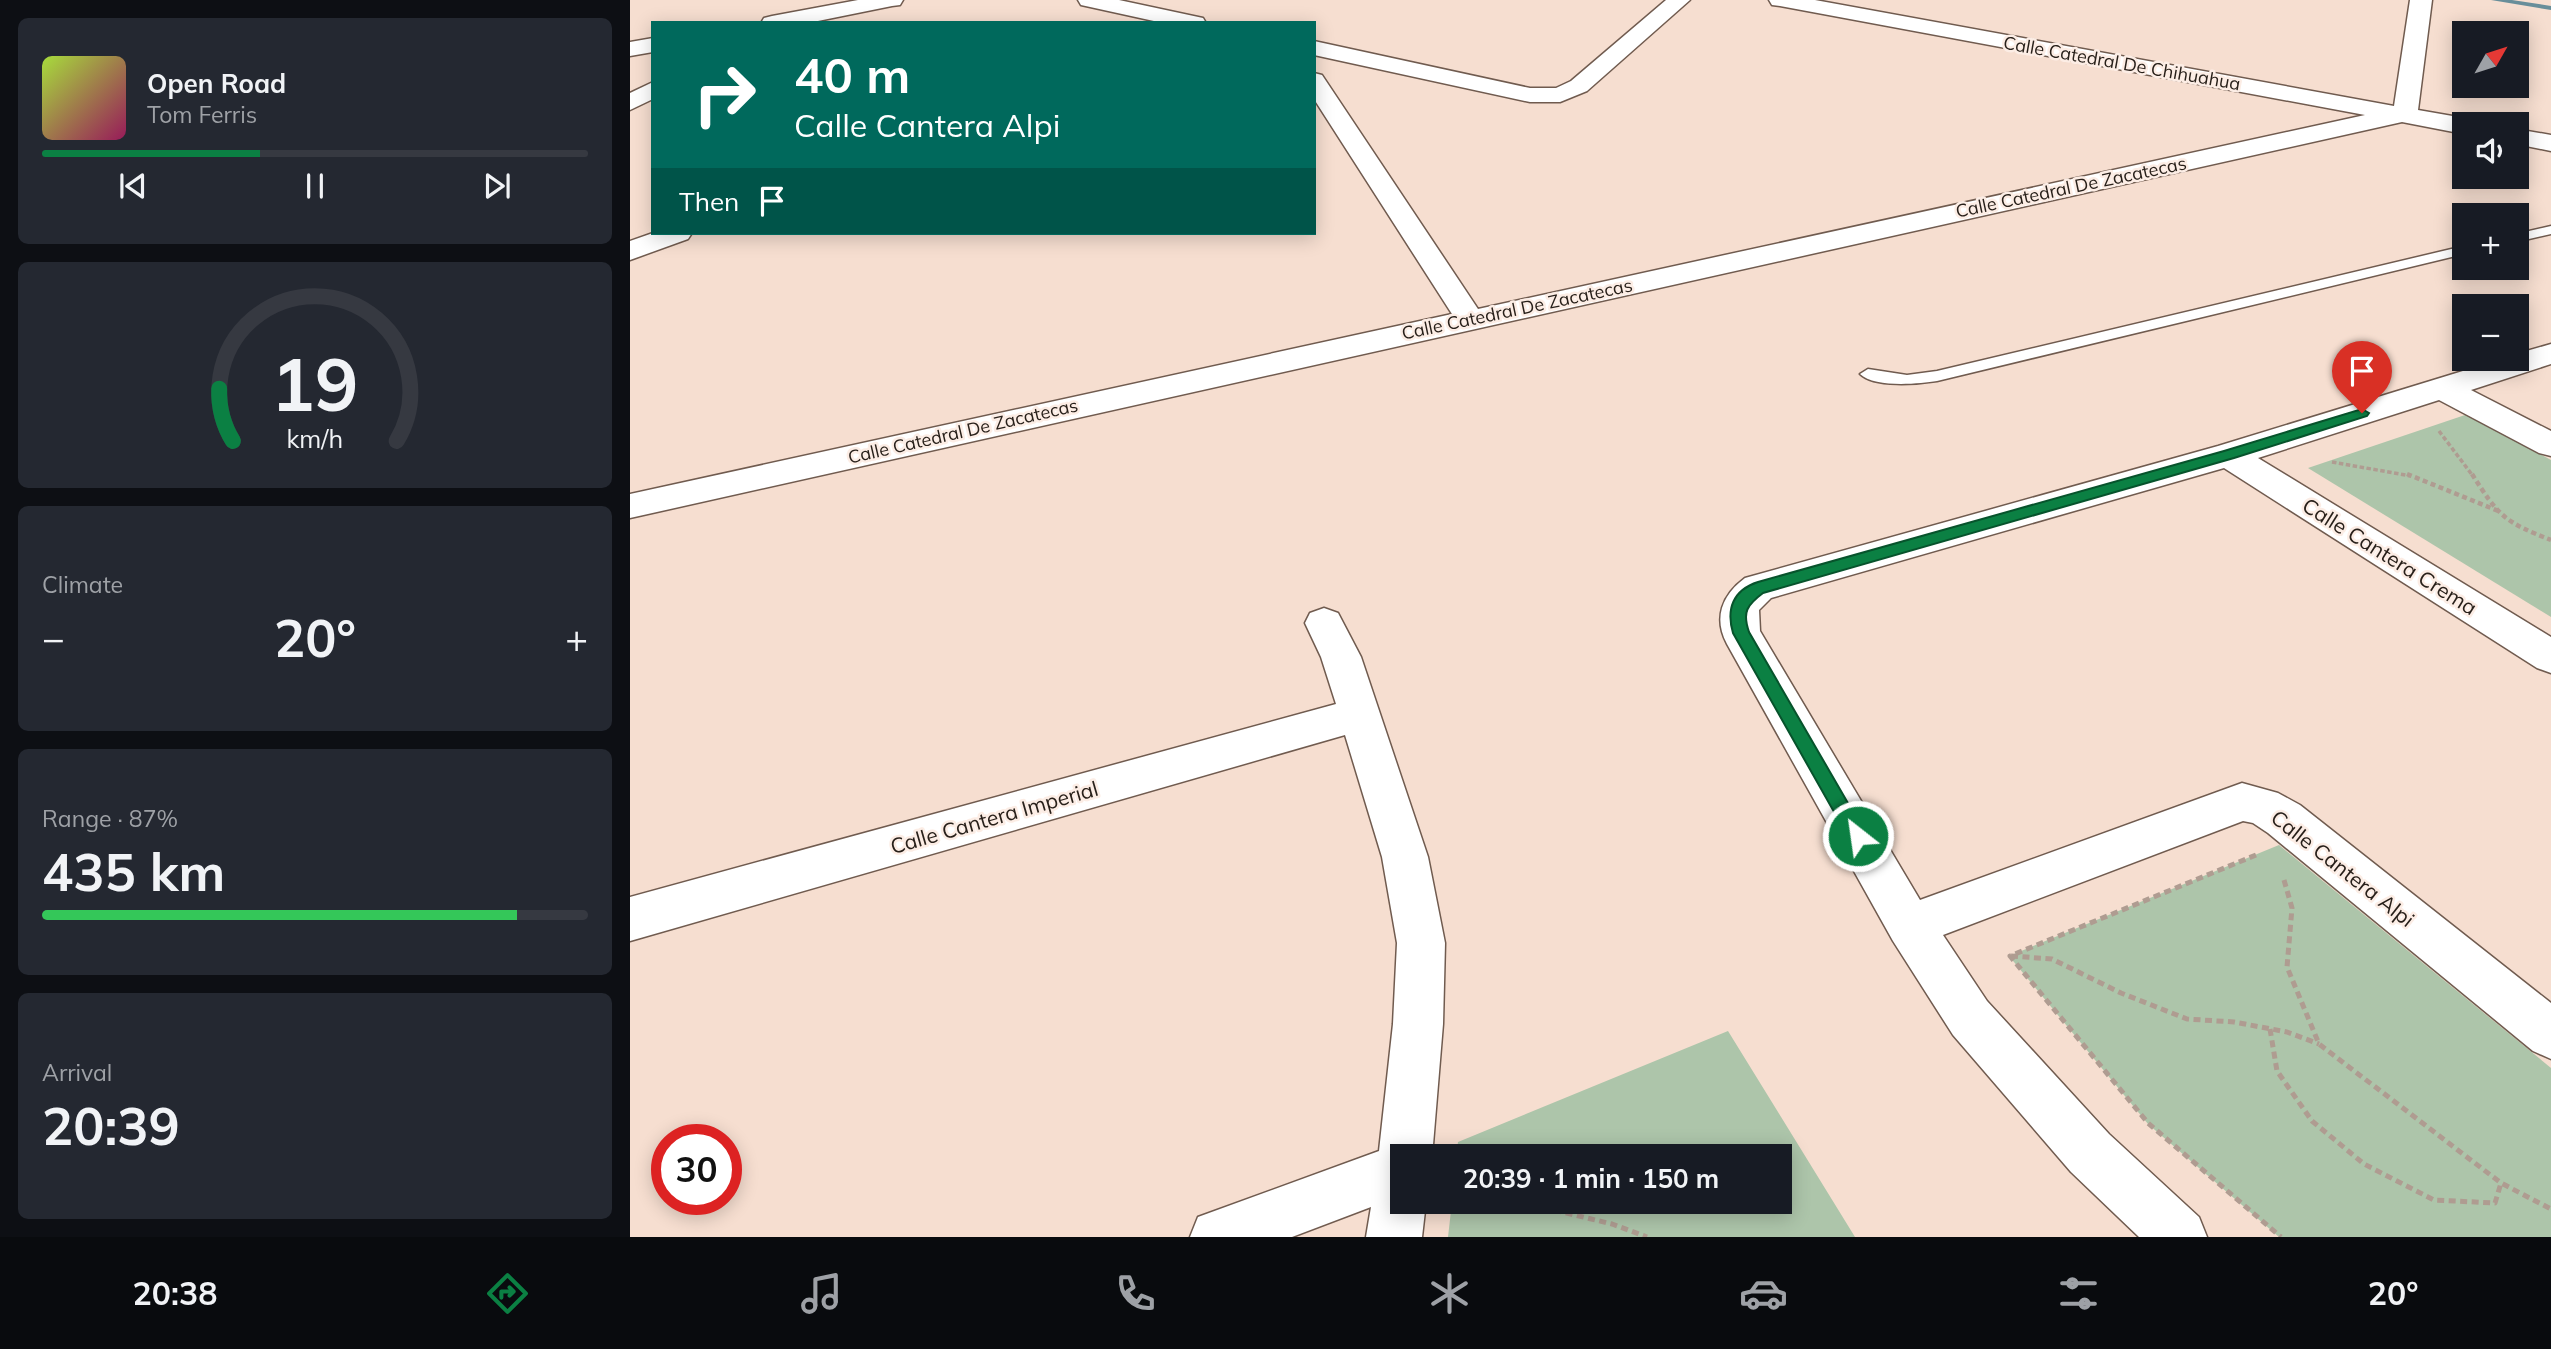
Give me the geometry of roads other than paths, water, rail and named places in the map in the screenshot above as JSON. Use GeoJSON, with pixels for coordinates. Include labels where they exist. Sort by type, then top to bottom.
{"type":"FeatureCollection","features":[{"type":"Feature","properties":{"kind":"street"},"geometry":{"type":"LineString","coordinates":[[782,21],[892,0]]}},
{"type":"Feature","properties":{"kind":"street"},"geometry":{"type":"LineString","coordinates":[[1089,0],[1186,21]]}},
{"type":"Feature","properties":{"kind":"street"},"geometry":{"type":"LineString","coordinates":[[1316,48],[1530,95],[1560,95],[1579,86],[1679,0]]}},
{"type":"Feature","properties":{"kind":"street","name":"Calle Catedral De Chihuahua"},"geometry":{"type":"LineString","coordinates":[[1780,0],[2452,124]]}},
{"type":"Feature","properties":{"kind":"street"},"geometry":{"type":"LineString","coordinates":[[2405,114],[2421,0]]}},
{"type":"Feature","properties":{"kind":"street"},"geometry":{"type":"LineString","coordinates":[[1093,21],[1114,5]]}},
{"type":"Feature","properties":{"kind":"street"},"geometry":{"type":"LineString","coordinates":[[630,49],[651,45]]}},
{"type":"Feature","properties":{"kind":"street"},"geometry":{"type":"LineString","coordinates":[[1316,68],[1357,58]]}},
{"type":"Feature","properties":{"kind":"street"},"geometry":{"type":"LineString","coordinates":[[1316,83],[1470,319]]}},
{"type":"Feature","properties":{"kind":"street"},"geometry":{"type":"LineString","coordinates":[[630,103],[651,90]]}},
{"type":"Feature","properties":{"kind":"street","name":"Calle Catedral De Zacatecas"},"geometry":{"type":"LineString","coordinates":[[630,506],[2405,114]]}},
{"type":"Feature","properties":{"kind":"street"},"geometry":{"type":"LineString","coordinates":[[2529,139],[2551,143]]}},
{"type":"Feature","properties":{"kind":"street"},"geometry":{"type":"LineString","coordinates":[[630,251],[673,235]]}},
{"type":"Feature","properties":{"kind":"street"},"geometry":{"type":"LineString","coordinates":[[2179,1237],[2090,1153],[1970,1018],[1910,926],[1741,633],[1736,617],[1742,600],[1758,588],[2229,455],[2551,354]]}},
{"type":"Feature","properties":{"kind":"street"},"geometry":{"type":"LineString","coordinates":[[2442,388],[2551,446]]}},
{"type":"Feature","properties":{"kind":"street","name":"Calle Cantera Crema"},"geometry":{"type":"LineString","coordinates":[[2229,455],[2551,657]]}},
{"type":"Feature","properties":{"kind":"street"},"geometry":{"type":"LineString","coordinates":[[1324,623],[1342,657],[1358,715],[1405,857],[1421,943],[1418,1024],[1406,1144]]}},
{"type":"Feature","properties":{"kind":"street","name":"Calle Cantera Imperial"},"geometry":{"type":"LineString","coordinates":[[630,919],[1358,715]]}},
{"type":"Feature","properties":{"kind":"street","name":"Calle Cantera Alpi"},"geometry":{"type":"LineString","coordinates":[[1910,926],[2242,802],[2263,806],[2284,819],[2551,1034]]}},
{"type":"Feature","properties":{"kind":"street"},"geometry":{"type":"LineString","coordinates":[[1218,1237],[1390,1173]]}},
{"type":"Feature","properties":{"kind":"street"},"geometry":{"type":"LineString","coordinates":[[1394,1237],[1397,1214]]}},
{"type":"Feature","properties":{"kind":"lane"},"geometry":{"type":"LineString","coordinates":[[2529,235],[2551,230]]}},
{"type":"Feature","properties":{"kind":"lane"},"geometry":{"type":"LineString","coordinates":[[1868,374],[1907,380],[1937,376],[2452,253]]}},
{"type":"Feature","properties":{"kind":"waterway"},"geometry":{"type":"LineString","coordinates":[[2495,0],[2551,8]]}}]}
